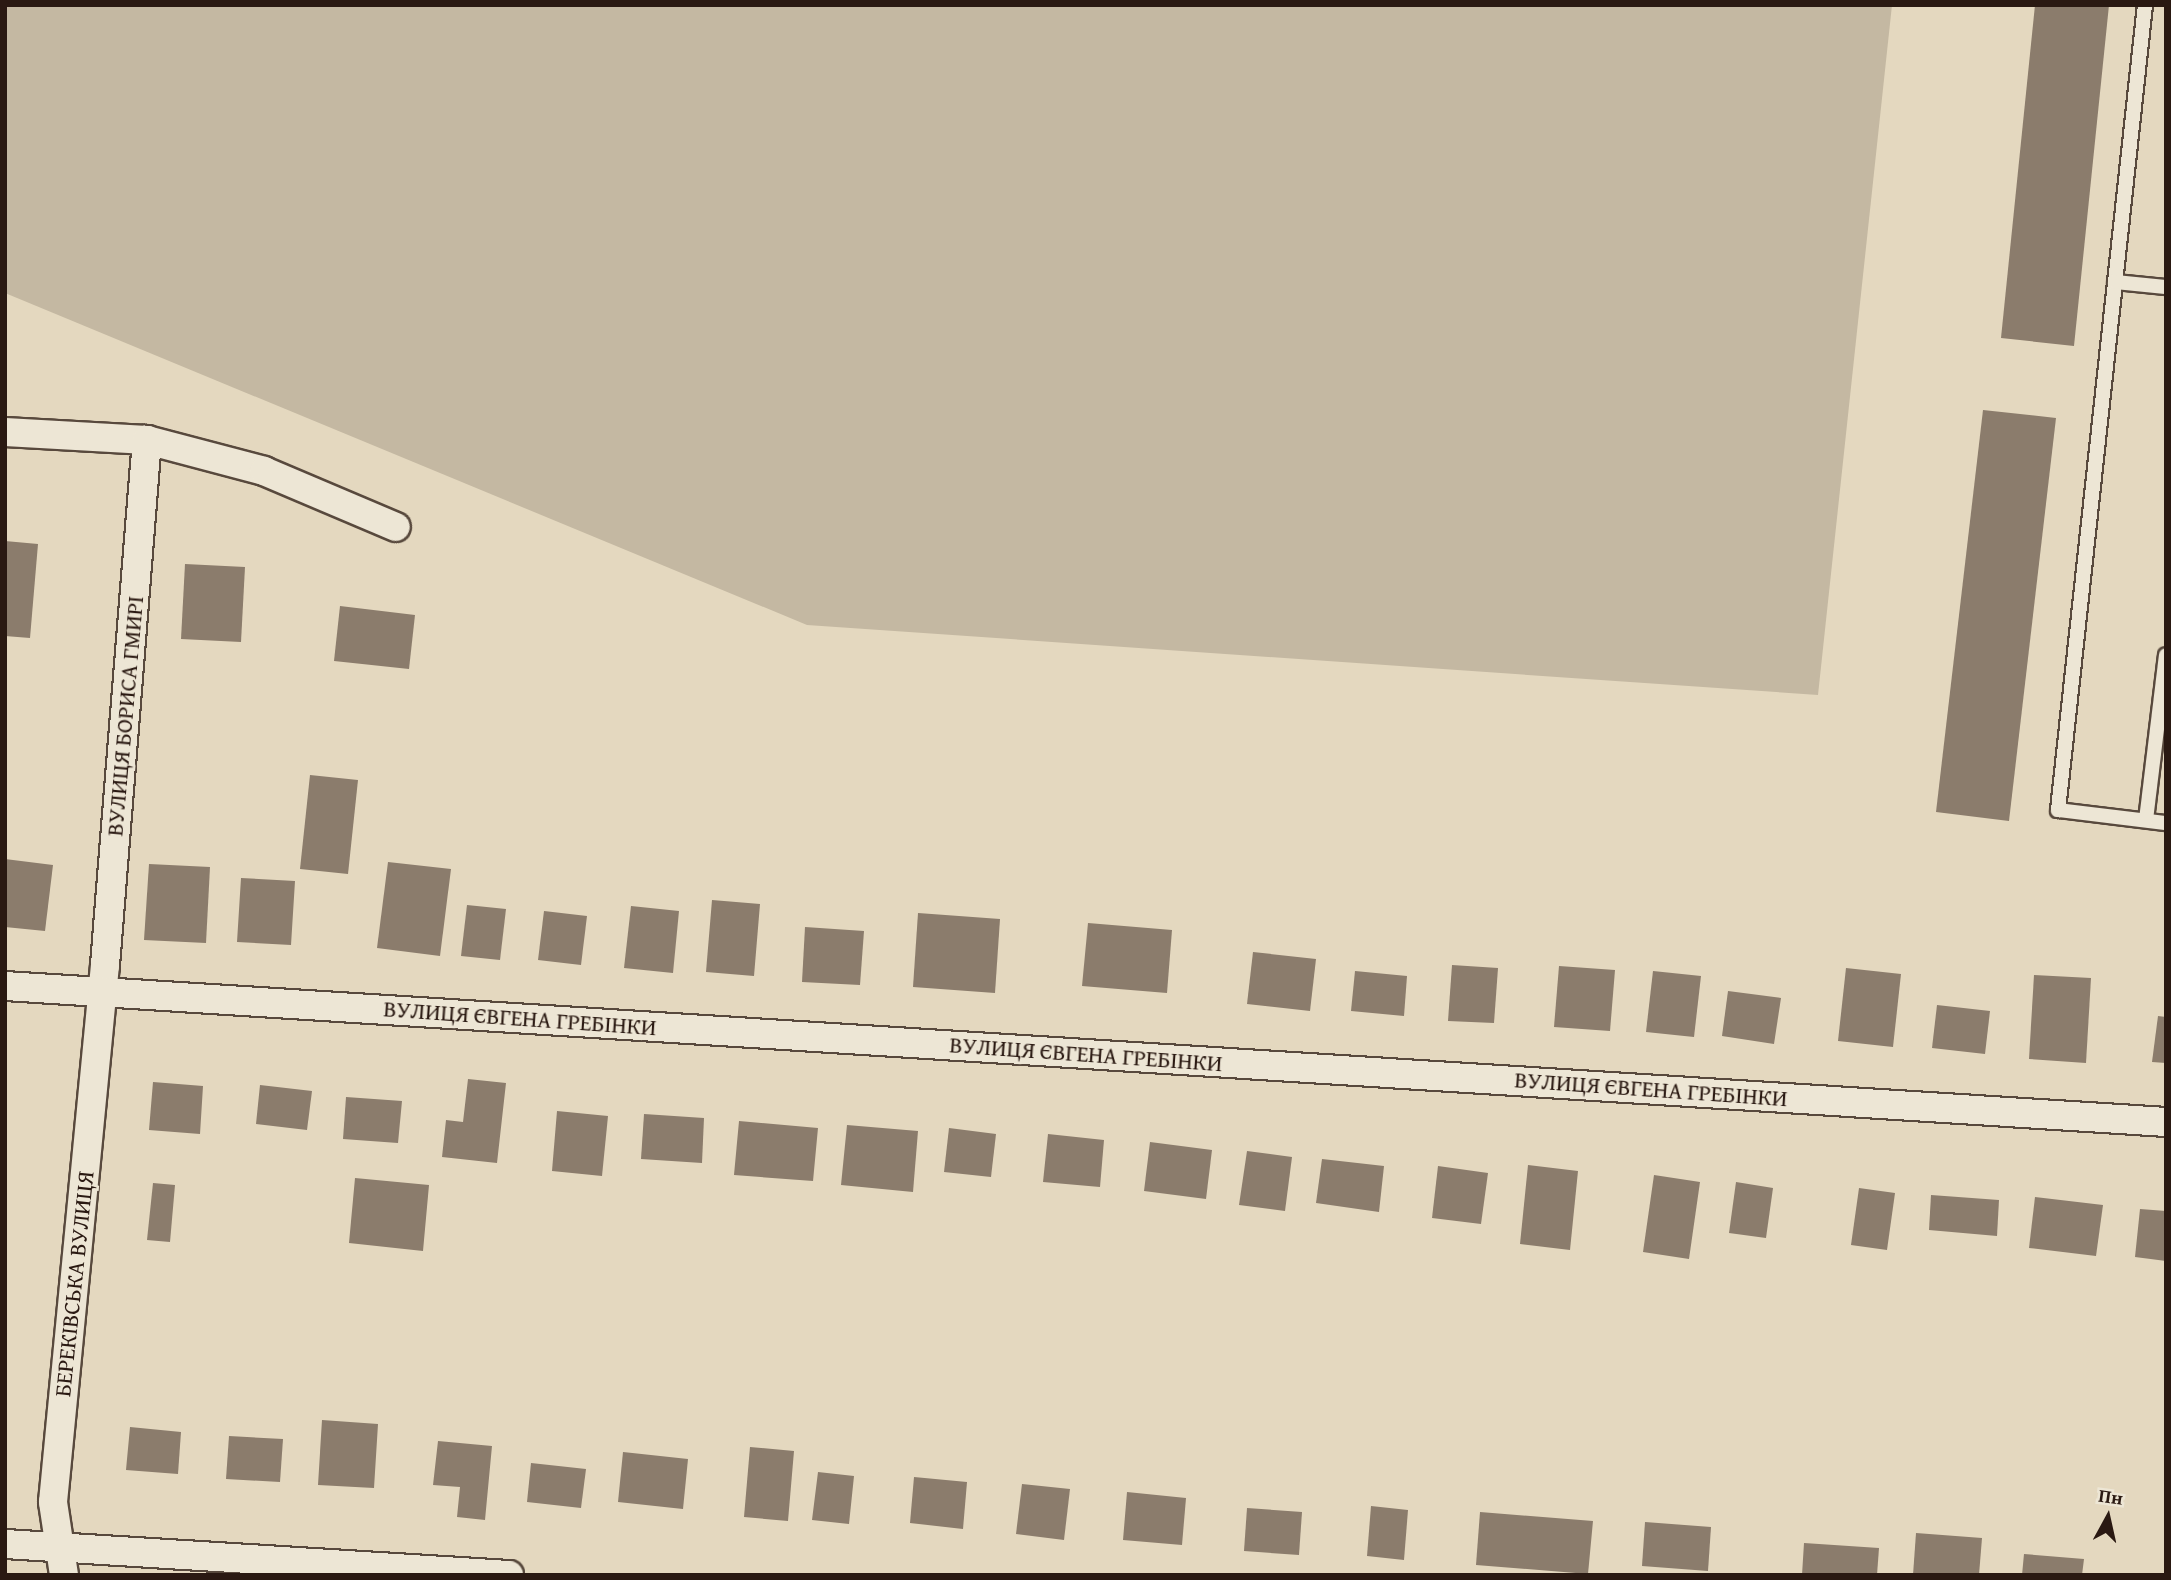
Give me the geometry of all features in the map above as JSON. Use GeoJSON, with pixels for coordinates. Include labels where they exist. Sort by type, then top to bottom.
{"type":"FeatureCollection","features":[{"type":"Feature","properties":{"kind":"street"},"geometry":{"type":"LineString","coordinates":[[5,432],[147,440],[264,471],[396,527]]}},
{"type":"Feature","properties":{"kind":"street","name":"ВУЛИЦЯ БОРИСА ГМИРІ"},"geometry":{"type":"LineString","coordinates":[[102,992],[147,440]]}},
{"type":"Feature","properties":{"kind":"street","name":"ВУЛИЦЯ ЄВГЕНА ГРЕБІНКИ"},"geometry":{"type":"LineString","coordinates":[[5,986],[2166,1122]]}},
{"type":"Feature","properties":{"kind":"street","name":"БЕРЕКІВСЬКА ВУЛИЦЯ"},"geometry":{"type":"LineString","coordinates":[[64,1575],[53,1502],[102,992]]}},
{"type":"Feature","properties":{"kind":"street"},"geometry":{"type":"LineString","coordinates":[[5,1544],[509,1575]]}},
{"type":"Feature","properties":{"kind":"lane"},"geometry":{"type":"LineString","coordinates":[[2145,5],[2058,810],[2166,823]]}},
{"type":"Feature","properties":{"kind":"lane"},"geometry":{"type":"LineString","coordinates":[[2115,282],[2166,288]]}},
{"type":"Feature","properties":{"kind":"lane"},"geometry":{"type":"LineString","coordinates":[[2146,820],[2166,655]]}},
{"type":"Feature","properties":{"kind":"shaded area"},"geometry":{"type":"Polygon","coordinates":[[[5,5],[1892,5],[1818,695],[807,625],[5,293],[5,5]]]}},
{"type":"Feature","properties":{"kind":"building"},"geometry":{"type":"Polygon","coordinates":[[[2035,5],[2109,5],[2074,346],[2001,338],[2035,5]]]}},
{"type":"Feature","properties":{"kind":"building"},"geometry":{"type":"Polygon","coordinates":[[[1983,410],[2056,418],[2009,821],[1936,812],[1983,410]]]}},
{"type":"Feature","properties":{"kind":"building"},"geometry":{"type":"Polygon","coordinates":[[[5,541],[38,544],[30,638],[5,636],[5,541]]]}},
{"type":"Feature","properties":{"kind":"building"},"geometry":{"type":"Polygon","coordinates":[[[185,564],[245,567],[241,642],[181,639],[185,564]]]}},
{"type":"Feature","properties":{"kind":"building"},"geometry":{"type":"Polygon","coordinates":[[[340,606],[415,615],[409,669],[334,661],[340,606]]]}},
{"type":"Feature","properties":{"kind":"building"},"geometry":{"type":"Polygon","coordinates":[[[310,775],[358,780],[348,874],[300,869],[310,775]]]}},
{"type":"Feature","properties":{"kind":"building"},"geometry":{"type":"Polygon","coordinates":[[[5,859],[53,865],[45,931],[5,927],[5,859]]]}},
{"type":"Feature","properties":{"kind":"building"},"geometry":{"type":"Polygon","coordinates":[[[388,862],[451,869],[440,956],[377,948],[388,862]]]}},
{"type":"Feature","properties":{"kind":"building"},"geometry":{"type":"Polygon","coordinates":[[[149,864],[210,867],[206,943],[144,940],[149,864]]]}},
{"type":"Feature","properties":{"kind":"building"},"geometry":{"type":"Polygon","coordinates":[[[241,878],[295,881],[291,945],[237,942],[241,878]]]}},
{"type":"Feature","properties":{"kind":"building"},"geometry":{"type":"Polygon","coordinates":[[[712,900],[760,904],[754,976],[706,972],[712,900]]]}},
{"type":"Feature","properties":{"kind":"building"},"geometry":{"type":"Polygon","coordinates":[[[467,905],[506,909],[500,960],[461,956],[467,905]]]}},
{"type":"Feature","properties":{"kind":"building"},"geometry":{"type":"Polygon","coordinates":[[[631,906],[679,911],[673,973],[624,968],[631,906]]]}},
{"type":"Feature","properties":{"kind":"building"},"geometry":{"type":"Polygon","coordinates":[[[544,911],[587,916],[581,965],[538,960],[544,911]]]}},
{"type":"Feature","properties":{"kind":"building"},"geometry":{"type":"Polygon","coordinates":[[[918,913],[1000,919],[995,993],[913,987],[918,913]]]}},
{"type":"Feature","properties":{"kind":"building"},"geometry":{"type":"Polygon","coordinates":[[[1088,923],[1172,930],[1167,993],[1082,986],[1088,923]]]}},
{"type":"Feature","properties":{"kind":"building"},"geometry":{"type":"Polygon","coordinates":[[[805,927],[864,931],[860,985],[802,982],[805,927]]]}},
{"type":"Feature","properties":{"kind":"building"},"geometry":{"type":"Polygon","coordinates":[[[1253,952],[1316,959],[1310,1011],[1247,1004],[1253,952]]]}},
{"type":"Feature","properties":{"kind":"building"},"geometry":{"type":"Polygon","coordinates":[[[1452,965],[1498,968],[1494,1023],[1448,1021],[1452,965]]]}},
{"type":"Feature","properties":{"kind":"building"},"geometry":{"type":"Polygon","coordinates":[[[1559,966],[1615,970],[1610,1031],[1554,1027],[1559,966]]]}},
{"type":"Feature","properties":{"kind":"building"},"geometry":{"type":"Polygon","coordinates":[[[1846,968],[1901,974],[1893,1047],[1838,1041],[1846,968]]]}},
{"type":"Feature","properties":{"kind":"building"},"geometry":{"type":"Polygon","coordinates":[[[1355,971],[1407,976],[1404,1016],[1351,1011],[1355,971]]]}},
{"type":"Feature","properties":{"kind":"building"},"geometry":{"type":"Polygon","coordinates":[[[1653,971],[1701,976],[1694,1037],[1646,1032],[1653,971]]]}},
{"type":"Feature","properties":{"kind":"building"},"geometry":{"type":"Polygon","coordinates":[[[2034,975],[2091,978],[2086,1063],[2029,1059],[2034,975]]]}},
{"type":"Feature","properties":{"kind":"building"},"geometry":{"type":"Polygon","coordinates":[[[1728,991],[1781,998],[1774,1044],[1722,1036],[1728,991]]]}},
{"type":"Feature","properties":{"kind":"building"},"geometry":{"type":"Polygon","coordinates":[[[1937,1005],[1990,1011],[1985,1054],[1932,1048],[1937,1005]]]}},
{"type":"Feature","properties":{"kind":"building"},"geometry":{"type":"Polygon","coordinates":[[[2158,1016],[2166,1017],[2166,1063],[2152,1062],[2158,1016]]]}},
{"type":"Feature","properties":{"kind":"building"},"geometry":{"type":"Polygon","coordinates":[[[468,1079],[506,1083],[497,1163],[442,1157],[446,1120],[463,1122],[468,1079]]]}},
{"type":"Feature","properties":{"kind":"building"},"geometry":{"type":"Polygon","coordinates":[[[153,1082],[203,1086],[200,1134],[149,1130],[153,1082]]]}},
{"type":"Feature","properties":{"kind":"building"},"geometry":{"type":"Polygon","coordinates":[[[260,1085],[312,1091],[307,1130],[256,1124],[260,1085]]]}},
{"type":"Feature","properties":{"kind":"building"},"geometry":{"type":"Polygon","coordinates":[[[346,1097],[402,1101],[398,1143],[343,1139],[346,1097]]]}},
{"type":"Feature","properties":{"kind":"building"},"geometry":{"type":"Polygon","coordinates":[[[557,1111],[608,1116],[602,1176],[552,1171],[557,1111]]]}},
{"type":"Feature","properties":{"kind":"building"},"geometry":{"type":"Polygon","coordinates":[[[644,1114],[704,1118],[702,1163],[641,1159],[644,1114]]]}},
{"type":"Feature","properties":{"kind":"building"},"geometry":{"type":"Polygon","coordinates":[[[739,1121],[818,1128],[813,1181],[734,1175],[739,1121]]]}},
{"type":"Feature","properties":{"kind":"building"},"geometry":{"type":"Polygon","coordinates":[[[847,1125],[918,1131],[913,1192],[841,1185],[847,1125]]]}},
{"type":"Feature","properties":{"kind":"building"},"geometry":{"type":"Polygon","coordinates":[[[949,1128],[996,1134],[991,1177],[944,1172],[949,1128]]]}},
{"type":"Feature","properties":{"kind":"building"},"geometry":{"type":"Polygon","coordinates":[[[1048,1134],[1104,1140],[1100,1187],[1043,1182],[1048,1134]]]}},
{"type":"Feature","properties":{"kind":"building"},"geometry":{"type":"Polygon","coordinates":[[[1150,1142],[1212,1150],[1206,1199],[1144,1191],[1150,1142]]]}},
{"type":"Feature","properties":{"kind":"building"},"geometry":{"type":"Polygon","coordinates":[[[1247,1151],[1292,1157],[1285,1211],[1239,1205],[1247,1151]]]}},
{"type":"Feature","properties":{"kind":"building"},"geometry":{"type":"Polygon","coordinates":[[[1322,1159],[1384,1166],[1379,1212],[1316,1203],[1322,1159]]]}},
{"type":"Feature","properties":{"kind":"building"},"geometry":{"type":"Polygon","coordinates":[[[1528,1165],[1578,1171],[1570,1250],[1520,1244],[1528,1165]]]}},
{"type":"Feature","properties":{"kind":"building"},"geometry":{"type":"Polygon","coordinates":[[[1438,1166],[1488,1173],[1481,1224],[1432,1218],[1438,1166]]]}},
{"type":"Feature","properties":{"kind":"building"},"geometry":{"type":"Polygon","coordinates":[[[1654,1175],[1700,1182],[1689,1259],[1643,1252],[1654,1175]]]}},
{"type":"Feature","properties":{"kind":"building"},"geometry":{"type":"Polygon","coordinates":[[[355,1178],[429,1185],[423,1251],[349,1243],[355,1178]]]}},
{"type":"Feature","properties":{"kind":"building"},"geometry":{"type":"Polygon","coordinates":[[[1736,1182],[1773,1188],[1766,1238],[1729,1233],[1736,1182]]]}},
{"type":"Feature","properties":{"kind":"building"},"geometry":{"type":"Polygon","coordinates":[[[153,1183],[175,1185],[170,1242],[147,1240],[153,1183]]]}},
{"type":"Feature","properties":{"kind":"building"},"geometry":{"type":"Polygon","coordinates":[[[1859,1188],[1895,1193],[1887,1250],[1851,1245],[1859,1188]]]}},
{"type":"Feature","properties":{"kind":"building"},"geometry":{"type":"Polygon","coordinates":[[[1931,1195],[1999,1200],[1997,1236],[1929,1230],[1931,1195]]]}},
{"type":"Feature","properties":{"kind":"building"},"geometry":{"type":"Polygon","coordinates":[[[2035,1197],[2103,1205],[2096,1256],[2029,1248],[2035,1197]]]}},
{"type":"Feature","properties":{"kind":"building"},"geometry":{"type":"Polygon","coordinates":[[[2140,1209],[2166,1211],[2166,1261],[2135,1257],[2140,1209]]]}},
{"type":"Feature","properties":{"kind":"building"},"geometry":{"type":"Polygon","coordinates":[[[322,1420],[378,1424],[374,1488],[318,1485],[322,1420]]]}},
{"type":"Feature","properties":{"kind":"building"},"geometry":{"type":"Polygon","coordinates":[[[130,1427],[181,1432],[178,1474],[126,1470],[130,1427]]]}},
{"type":"Feature","properties":{"kind":"building"},"geometry":{"type":"Polygon","coordinates":[[[229,1436],[283,1439],[280,1482],[226,1479],[229,1436]]]}},
{"type":"Feature","properties":{"kind":"building"},"geometry":{"type":"Polygon","coordinates":[[[438,1441],[492,1446],[485,1520],[457,1517],[460,1487],[433,1485],[438,1441]]]}},
{"type":"Feature","properties":{"kind":"building"},"geometry":{"type":"Polygon","coordinates":[[[750,1447],[794,1451],[788,1521],[744,1517],[750,1447]]]}},
{"type":"Feature","properties":{"kind":"building"},"geometry":{"type":"Polygon","coordinates":[[[623,1452],[688,1459],[683,1509],[618,1502],[623,1452]]]}},
{"type":"Feature","properties":{"kind":"building"},"geometry":{"type":"Polygon","coordinates":[[[531,1463],[586,1469],[581,1508],[527,1502],[531,1463]]]}},
{"type":"Feature","properties":{"kind":"building"},"geometry":{"type":"Polygon","coordinates":[[[818,1472],[854,1476],[849,1524],[812,1520],[818,1472]]]}},
{"type":"Feature","properties":{"kind":"building"},"geometry":{"type":"Polygon","coordinates":[[[914,1477],[967,1482],[963,1529],[910,1523],[914,1477]]]}},
{"type":"Feature","properties":{"kind":"building"},"geometry":{"type":"Polygon","coordinates":[[[1022,1484],[1070,1489],[1064,1540],[1016,1534],[1022,1484]]]}},
{"type":"Feature","properties":{"kind":"building"},"geometry":{"type":"Polygon","coordinates":[[[1127,1492],[1186,1498],[1182,1545],[1123,1540],[1127,1492]]]}},
{"type":"Feature","properties":{"kind":"building"},"geometry":{"type":"Polygon","coordinates":[[[1371,1506],[1408,1510],[1404,1560],[1367,1556],[1371,1506]]]}},
{"type":"Feature","properties":{"kind":"building"},"geometry":{"type":"Polygon","coordinates":[[[1247,1508],[1302,1512],[1299,1555],[1244,1551],[1247,1508]]]}},
{"type":"Feature","properties":{"kind":"building"},"geometry":{"type":"Polygon","coordinates":[[[1480,1512],[1593,1521],[1588,1574],[1476,1565],[1480,1512]]]}},
{"type":"Feature","properties":{"kind":"building"},"geometry":{"type":"Polygon","coordinates":[[[1645,1522],[1711,1527],[1708,1571],[1642,1566],[1645,1522]]]}},
{"type":"Feature","properties":{"kind":"building"},"geometry":{"type":"Polygon","coordinates":[[[1916,1533],[1982,1538],[1979,1575],[1913,1575],[1916,1533]]]}},
{"type":"Feature","properties":{"kind":"building"},"geometry":{"type":"Polygon","coordinates":[[[1804,1543],[1879,1548],[1877,1575],[1802,1575],[1804,1543]]]}},
{"type":"Feature","properties":{"kind":"building"},"geometry":{"type":"Polygon","coordinates":[[[2024,1554],[2084,1559],[2082,1575],[2022,1575],[2024,1554]]]}}]}
